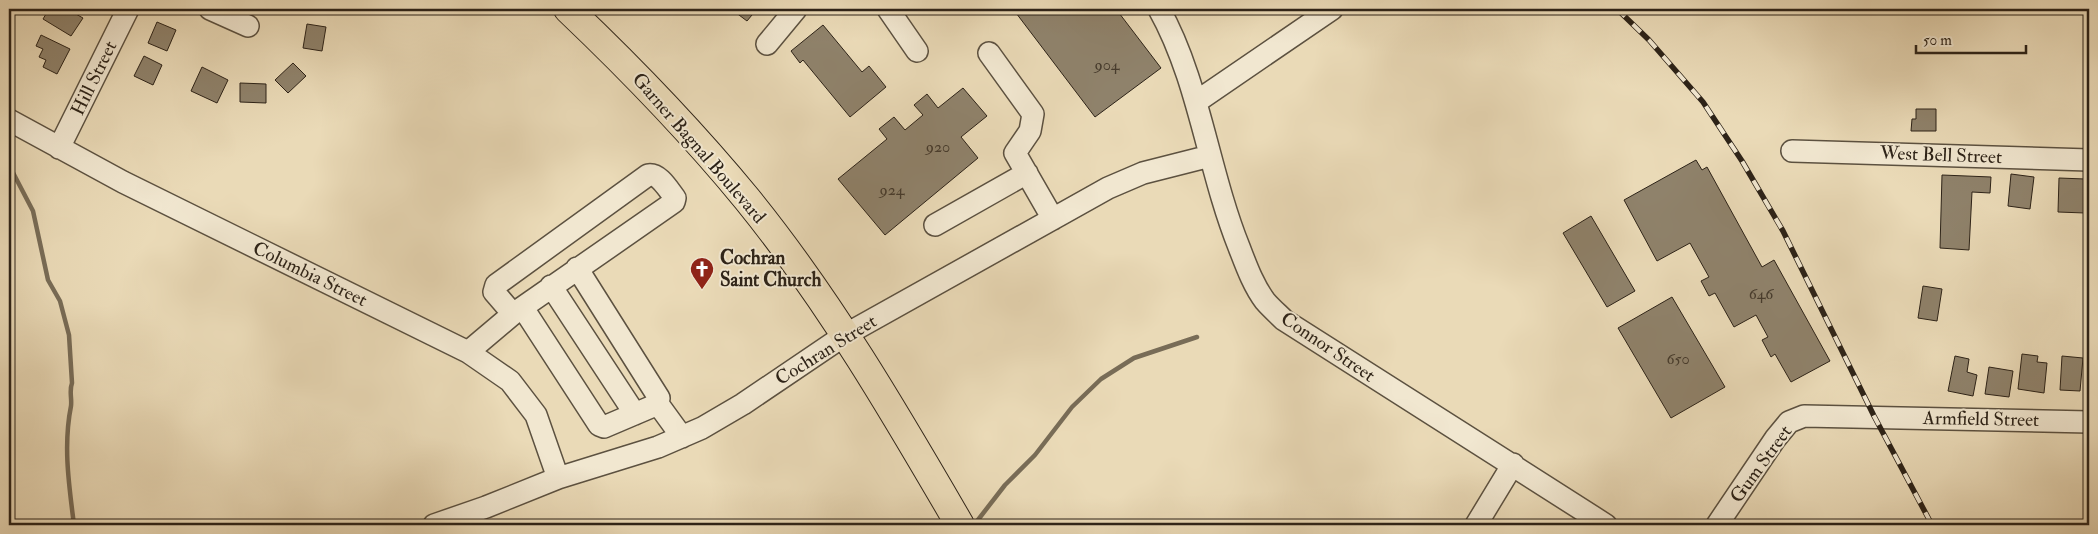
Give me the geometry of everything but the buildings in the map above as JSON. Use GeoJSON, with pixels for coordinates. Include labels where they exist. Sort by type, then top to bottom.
{"type":"FeatureCollection","features":[{"type":"Feature","properties":{"kind":"highway","name":"Garner Bagnal Boulevard"},"geometry":{"type":"LineString","coordinates":[[568,9],[641,80],[747,200],[798,266],[846,335],[894,411],[960,525]]}},
{"type":"Feature","properties":{"kind":"street","name":"Hill Street"},"geometry":{"type":"LineString","coordinates":[[59,148],[128,9]]}},
{"type":"Feature","properties":{"kind":"street"},"geometry":{"type":"LineString","coordinates":[[210,9],[248,26]]}},
{"type":"Feature","properties":{"kind":"street"},"geometry":{"type":"LineString","coordinates":[[767,44],[796,9]]}},
{"type":"Feature","properties":{"kind":"street"},"geometry":{"type":"LineString","coordinates":[[888,9],[918,51]]}},
{"type":"Feature","properties":{"kind":"street","name":"Connor Street"},"geometry":{"type":"LineString","coordinates":[[1159,9],[1170,27],[1196,102],[1230,224],[1251,277],[1265,301],[1284,320],[1513,464],[1606,525]]}},
{"type":"Feature","properties":{"kind":"street"},"geometry":{"type":"LineString","coordinates":[[1196,102],[1332,9]]}},
{"type":"Feature","properties":{"kind":"street"},"geometry":{"type":"LineString","coordinates":[[989,53],[1033,114],[1030,131],[1015,153],[1053,219]]}},
{"type":"Feature","properties":{"kind":"street","name":"Columbia Street"},"geometry":{"type":"LineString","coordinates":[[9,120],[132,186],[468,352],[510,381],[536,415],[558,478]]}},
{"type":"Feature","properties":{"kind":"street","name":"West Bell Street"},"geometry":{"type":"LineString","coordinates":[[1792,150],[2089,160]]}},
{"type":"Feature","properties":{"kind":"street","name":"Cochran Street"},"geometry":{"type":"LineString","coordinates":[[434,525],[486,507],[558,478],[658,447],[702,428],[743,404],[846,335],[1108,188],[1143,173],[1210,156]]}},
{"type":"Feature","properties":{"kind":"street"},"geometry":{"type":"LineString","coordinates":[[935,225],[1027,173]]}},
{"type":"Feature","properties":{"kind":"street"},"geometry":{"type":"LineString","coordinates":[[468,352],[518,310],[674,202],[675,198],[656,176],[648,175],[496,284],[494,292],[518,310],[599,425],[604,427],[658,404]]}},
{"type":"Feature","properties":{"kind":"street"},"geometry":{"type":"LineString","coordinates":[[577,268],[659,398],[658,404],[682,437]]}},
{"type":"Feature","properties":{"kind":"street"},"geometry":{"type":"LineString","coordinates":[[551,286],[635,414]]}},
{"type":"Feature","properties":{"kind":"street","name":"Gum Street"},"geometry":{"type":"LineString","coordinates":[[1717,525],[1789,422],[1804,416],[1874,416]]}},
{"type":"Feature","properties":{"kind":"street","name":"Armfield Street"},"geometry":{"type":"LineString","coordinates":[[1874,416],[2089,422]]}},
{"type":"Feature","properties":{"kind":"street"},"geometry":{"type":"LineString","coordinates":[[1476,525],[1513,464]]}},
{"type":"Feature","properties":{"kind":"waterway"},"geometry":{"type":"LineString","coordinates":[[9,165],[33,211],[48,280],[60,301],[69,335],[72,383],[67,451],[74,525]]}},
{"type":"Feature","properties":{"kind":"waterway"},"geometry":{"type":"LineString","coordinates":[[974,525],[1005,485],[1035,455],[1072,407],[1101,379],[1134,358],[1197,337]]}},
{"type":"Feature","properties":{"kind":"railway"},"geometry":{"type":"LineString","coordinates":[[1617,9],[1649,40],[1703,102],[1742,161],[1783,231],[1874,416],[1932,525]]}},
{"type":"Feature","properties":{"kind":"place","name":"Cochran Saint Church"},"geometry":{"type":"Point","coordinates":[702,290]}}]}
